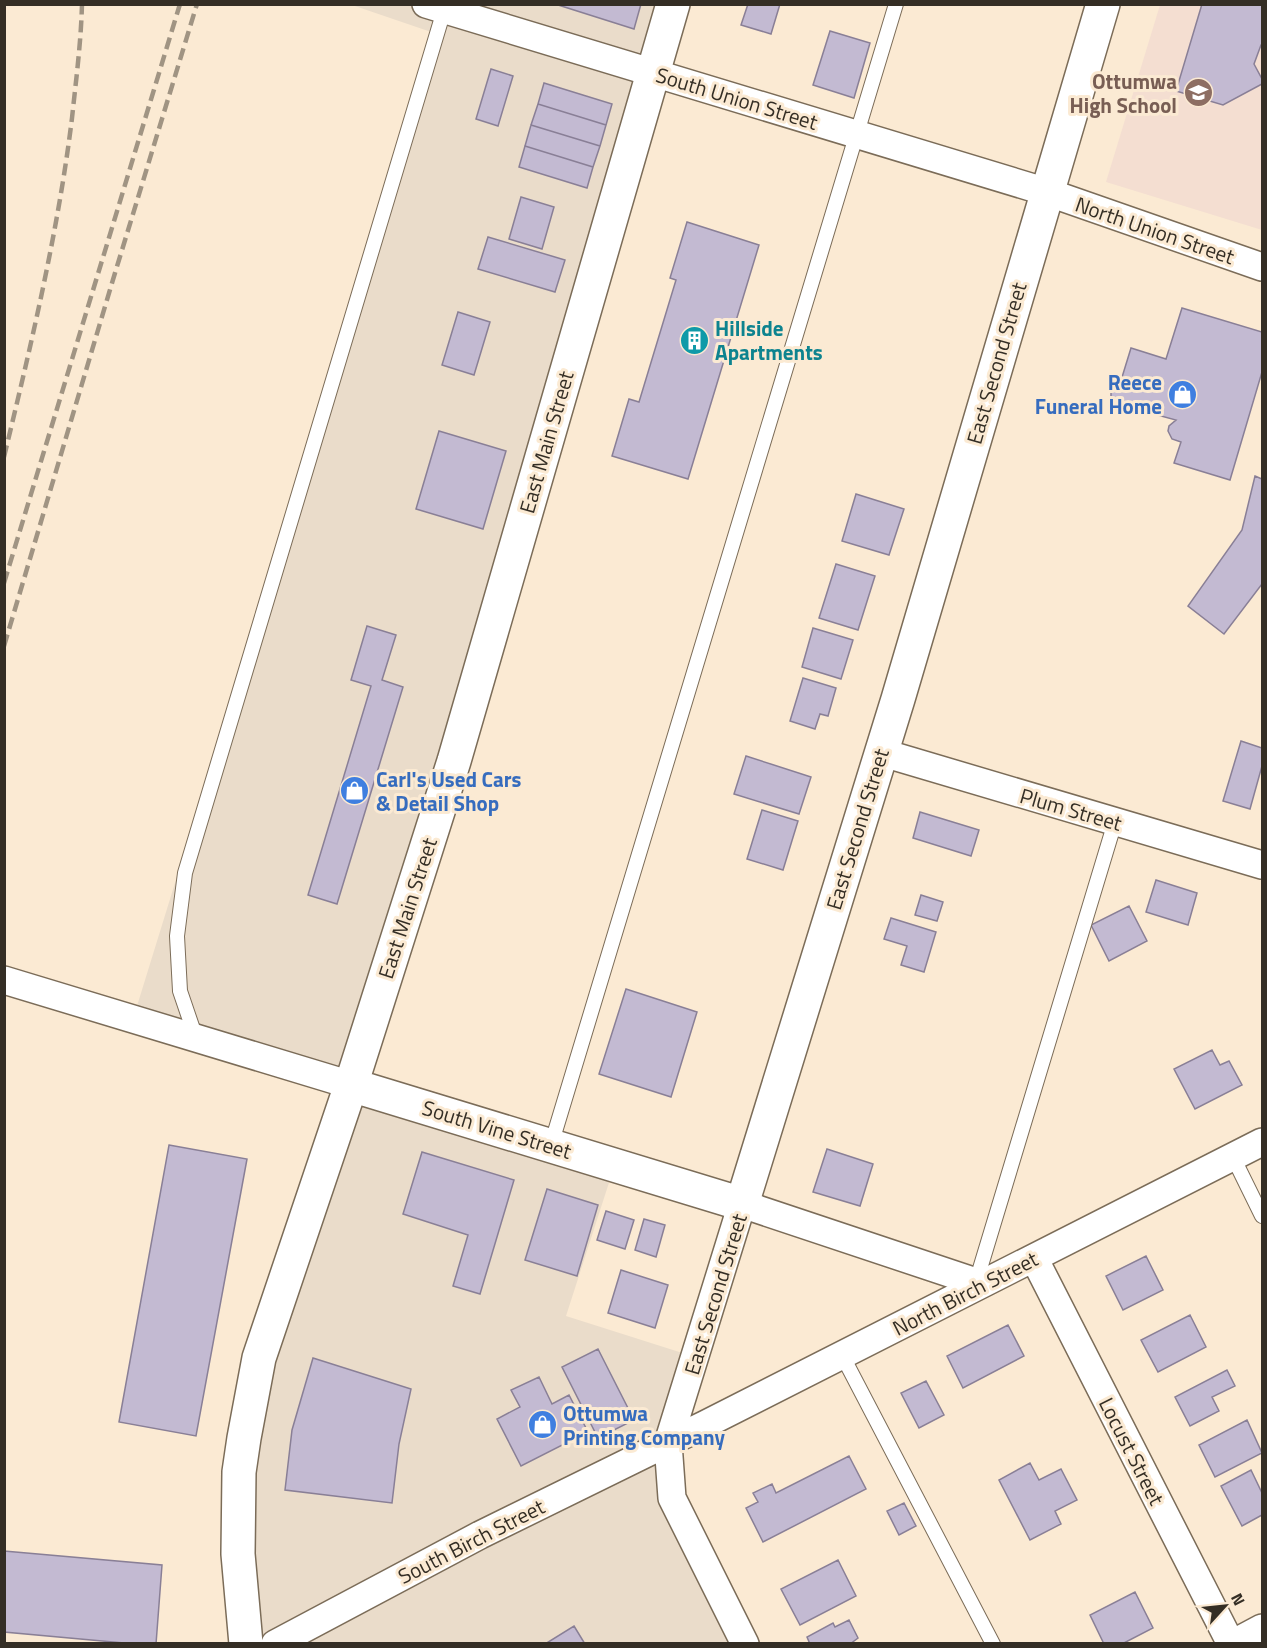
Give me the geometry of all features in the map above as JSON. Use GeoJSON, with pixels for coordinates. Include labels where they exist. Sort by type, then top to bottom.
{"type":"FeatureCollection","features":[{"type":"Feature","properties":{"kind":"main road","name":"East Main Street"},"geometry":{"type":"LineString","coordinates":[[246,1644],[237,1554],[239,1472],[260,1358],[351,1085],[454,762],[673,4]]}},
{"type":"Feature","properties":{"kind":"main road","name":"East Second Street"},"geometry":{"type":"LineString","coordinates":[[742,1204],[880,753],[1103,4]]}},
{"type":"Feature","properties":{"kind":"main road","name":"South Vine Street"},"geometry":{"type":"LineString","coordinates":[[351,1085],[742,1204]]}},
{"type":"Feature","properties":{"kind":"street","name":"South Union Street"},"geometry":{"type":"LineString","coordinates":[[439,6],[1047,192]]}},
{"type":"Feature","properties":{"kind":"street","name":"North Union Street"},"geometry":{"type":"LineString","coordinates":[[1047,192],[1263,267]]}},
{"type":"Feature","properties":{"kind":"street","name":"Plum Street"},"geometry":{"type":"LineString","coordinates":[[880,753],[1263,865]]}},
{"type":"Feature","properties":{"kind":"street","name":"South Vine Street"},"geometry":{"type":"LineString","coordinates":[[4,980],[351,1085]]}},
{"type":"Feature","properties":{"kind":"street","name":"North Birch Street"},"geometry":{"type":"LineString","coordinates":[[668,1443],[981,1282],[1034,1258],[1263,1142]]}},
{"type":"Feature","properties":{"kind":"street","name":"South Vine Street"},"geometry":{"type":"LineString","coordinates":[[742,1204],[981,1282]]}},
{"type":"Feature","properties":{"kind":"street","name":"East Second Street"},"geometry":{"type":"LineString","coordinates":[[742,1204],[668,1443],[672,1498],[746,1644]]}},
{"type":"Feature","properties":{"kind":"street","name":"Locust Street"},"geometry":{"type":"LineString","coordinates":[[1034,1258],[1232,1644]]}},
{"type":"Feature","properties":{"kind":"street","name":"South Birch Street"},"geometry":{"type":"LineString","coordinates":[[275,1644],[480,1535],[668,1443]]}},
{"type":"Feature","properties":{"kind":"street"},"geometry":{"type":"LineString","coordinates":[[1232,1644],[1263,1628]]}},
{"type":"Feature","properties":{"kind":"lane"},"geometry":{"type":"LineString","coordinates":[[551,1145],[896,4]]}},
{"type":"Feature","properties":{"kind":"lane"},"geometry":{"type":"LineString","coordinates":[[196,1038],[180,990],[177,936],[185,873],[439,6]]}},
{"type":"Feature","properties":{"kind":"lane"},"geometry":{"type":"LineString","coordinates":[[981,1282],[1115,822]]}},
{"type":"Feature","properties":{"kind":"lane"},"geometry":{"type":"LineString","coordinates":[[1233,1157],[1263,1216]]}},
{"type":"Feature","properties":{"kind":"lane"},"geometry":{"type":"LineString","coordinates":[[842,1355],[993,1644]]}},
{"type":"Feature","properties":{"kind":"shaded area"},"geometry":{"type":"Polygon","coordinates":[[[352,5],[673,5],[351,1084],[615,1164],[566,1316],[695,1357],[672,1498],[745,1643],[246,1643],[239,1472],[351,1085],[133,1019],[437,34],[352,5]]]}},
{"type":"Feature","properties":{"kind":"shaded area","name":"Ottumwa High School"},"geometry":{"type":"Polygon","coordinates":[[[1160,5],[1262,5],[1262,230],[1106,182],[1160,5]]]}},
{"type":"Feature","properties":{"kind":"building"},"geometry":{"type":"Polygon","coordinates":[[[555,4],[641,4],[634,29],[555,4]]]}},
{"type":"Feature","properties":{"kind":"building"},"geometry":{"type":"Polygon","coordinates":[[[748,4],[780,4],[771,34],[741,25],[748,4]]]}},
{"type":"Feature","properties":{"kind":"building"},"geometry":{"type":"Polygon","coordinates":[[[1202,4],[1262,4],[1262,45],[1254,64],[1262,79],[1262,84],[1223,105],[1176,91],[1202,4]]]}},
{"type":"Feature","properties":{"kind":"building"},"geometry":{"type":"Polygon","coordinates":[[[830,31],[870,43],[854,98],[813,85],[830,31]]]}},
{"type":"Feature","properties":{"kind":"building"},"geometry":{"type":"Polygon","coordinates":[[[491,69],[513,76],[498,126],[476,119],[491,69]]]}},
{"type":"Feature","properties":{"kind":"building"},"geometry":{"type":"Polygon","coordinates":[[[544,83],[612,104],[606,125],[538,104],[544,83]]]}},
{"type":"Feature","properties":{"kind":"building"},"geometry":{"type":"Polygon","coordinates":[[[538,104],[606,125],[600,146],[531,125],[538,104]]]}},
{"type":"Feature","properties":{"kind":"building"},"geometry":{"type":"Polygon","coordinates":[[[531,125],[600,146],[593,167],[525,146],[531,125]]]}},
{"type":"Feature","properties":{"kind":"building"},"geometry":{"type":"Polygon","coordinates":[[[525,146],[593,167],[587,188],[519,167],[525,146]]]}},
{"type":"Feature","properties":{"kind":"building"},"geometry":{"type":"Polygon","coordinates":[[[521,197],[554,207],[542,249],[509,239],[521,197]]]}},
{"type":"Feature","properties":{"kind":"building","name":"Hillside Apartments"},"geometry":{"type":"Polygon","coordinates":[[[687,222],[759,245],[688,479],[612,456],[629,399],[639,402],[676,280],[670,278],[687,222]]]}},
{"type":"Feature","properties":{"kind":"building"},"geometry":{"type":"Polygon","coordinates":[[[488,237],[565,260],[555,292],[478,269],[488,237]]]}},
{"type":"Feature","properties":{"kind":"building","name":"Reece Funeral Home"},"geometry":{"type":"Polygon","coordinates":[[[1182,308],[1262,332],[1262,372],[1230,480],[1174,463],[1181,442],[1172,439],[1168,431],[1169,426],[1176,420],[1150,413],[1151,409],[1129,402],[1119,408],[1111,401],[1111,392],[1119,387],[1131,348],[1166,359],[1182,308]]]}},
{"type":"Feature","properties":{"kind":"building"},"geometry":{"type":"Polygon","coordinates":[[[458,312],[490,322],[474,375],[442,365],[458,312]]]}},
{"type":"Feature","properties":{"kind":"building"},"geometry":{"type":"Polygon","coordinates":[[[439,431],[506,451],[483,529],[416,509],[439,431]]]}},
{"type":"Feature","properties":{"kind":"building"},"geometry":{"type":"Polygon","coordinates":[[[1255,476],[1262,479],[1262,584],[1224,634],[1188,606],[1242,530],[1255,476]]]}},
{"type":"Feature","properties":{"kind":"building"},"geometry":{"type":"Polygon","coordinates":[[[856,494],[904,509],[889,555],[842,541],[856,494]]]}},
{"type":"Feature","properties":{"kind":"building"},"geometry":{"type":"Polygon","coordinates":[[[836,564],[875,576],[858,630],[819,618],[836,564]]]}},
{"type":"Feature","properties":{"kind":"building","name":"Carl's Used Cars & Detail Shop"},"geometry":{"type":"Polygon","coordinates":[[[367,626],[396,635],[382,680],[403,687],[337,904],[308,895],[371,686],[351,680],[367,626]]]}},
{"type":"Feature","properties":{"kind":"building"},"geometry":{"type":"Polygon","coordinates":[[[813,628],[853,640],[841,679],[802,667],[813,628]]]}},
{"type":"Feature","properties":{"kind":"building"},"geometry":{"type":"Polygon","coordinates":[[[803,678],[836,688],[828,716],[820,714],[815,729],[790,721],[803,678]]]}},
{"type":"Feature","properties":{"kind":"building"},"geometry":{"type":"Polygon","coordinates":[[[1241,741],[1262,748],[1262,766],[1250,809],[1223,801],[1241,741]]]}},
{"type":"Feature","properties":{"kind":"building"},"geometry":{"type":"Polygon","coordinates":[[[746,756],[811,777],[799,814],[734,794],[746,756]]]}},
{"type":"Feature","properties":{"kind":"building"},"geometry":{"type":"Polygon","coordinates":[[[762,810],[798,821],[783,870],[747,859],[762,810]]]}},
{"type":"Feature","properties":{"kind":"building"},"geometry":{"type":"Polygon","coordinates":[[[920,812],[979,830],[971,856],[913,838],[920,812]]]}},
{"type":"Feature","properties":{"kind":"building"},"geometry":{"type":"Polygon","coordinates":[[[1156,880],[1197,893],[1188,925],[1146,912],[1156,880]]]}},
{"type":"Feature","properties":{"kind":"building"},"geometry":{"type":"Polygon","coordinates":[[[921,895],[943,902],[937,921],[915,915],[921,895]]]}},
{"type":"Feature","properties":{"kind":"building"},"geometry":{"type":"Polygon","coordinates":[[[1129,906],[1147,941],[1109,961],[1091,925],[1129,906]]]}},
{"type":"Feature","properties":{"kind":"building"},"geometry":{"type":"Polygon","coordinates":[[[891,918],[936,932],[924,972],[901,965],[907,946],[884,939],[891,918]]]}},
{"type":"Feature","properties":{"kind":"building"},"geometry":{"type":"Polygon","coordinates":[[[626,989],[697,1012],[671,1097],[599,1074],[626,989]]]}},
{"type":"Feature","properties":{"kind":"building"},"geometry":{"type":"Polygon","coordinates":[[[1212,1050],[1220,1065],[1229,1061],[1242,1085],[1195,1109],[1174,1069],[1212,1050]]]}},
{"type":"Feature","properties":{"kind":"building"},"geometry":{"type":"Polygon","coordinates":[[[169,1145],[247,1159],[196,1436],[119,1422],[169,1145]]]}},
{"type":"Feature","properties":{"kind":"building"},"geometry":{"type":"Polygon","coordinates":[[[827,1149],[873,1164],[860,1206],[813,1192],[827,1149]]]}},
{"type":"Feature","properties":{"kind":"building"},"geometry":{"type":"Polygon","coordinates":[[[422,1152],[514,1180],[480,1294],[453,1286],[468,1235],[403,1214],[422,1152]]]}},
{"type":"Feature","properties":{"kind":"building"},"geometry":{"type":"Polygon","coordinates":[[[547,1189],[598,1205],[577,1276],[525,1260],[547,1189]]]}},
{"type":"Feature","properties":{"kind":"building"},"geometry":{"type":"Polygon","coordinates":[[[606,1211],[634,1220],[625,1249],[597,1240],[606,1211]]]}},
{"type":"Feature","properties":{"kind":"building"},"geometry":{"type":"Polygon","coordinates":[[[644,1219],[665,1225],[656,1257],[635,1250],[644,1219]]]}},
{"type":"Feature","properties":{"kind":"building"},"geometry":{"type":"Polygon","coordinates":[[[1146,1256],[1163,1290],[1123,1310],[1106,1276],[1146,1256]]]}},
{"type":"Feature","properties":{"kind":"building"},"geometry":{"type":"Polygon","coordinates":[[[621,1270],[668,1285],[655,1328],[608,1313],[621,1270]]]}},
{"type":"Feature","properties":{"kind":"building"},"geometry":{"type":"Polygon","coordinates":[[[1190,1315],[1206,1347],[1158,1372],[1141,1340],[1190,1315]]]}},
{"type":"Feature","properties":{"kind":"building"},"geometry":{"type":"Polygon","coordinates":[[[1008,1325],[1024,1356],[963,1388],[947,1356],[1008,1325]]]}},
{"type":"Feature","properties":{"kind":"building"},"geometry":{"type":"Polygon","coordinates":[[[598,1349],[634,1420],[598,1438],[562,1367],[598,1349]]]}},
{"type":"Feature","properties":{"kind":"building"},"geometry":{"type":"Polygon","coordinates":[[[313,1358],[411,1389],[399,1444],[392,1503],[285,1490],[292,1430],[313,1358]]]}},
{"type":"Feature","properties":{"kind":"building"},"geometry":{"type":"Polygon","coordinates":[[[1227,1370],[1235,1386],[1212,1397],[1219,1411],[1190,1426],[1175,1397],[1227,1370]]]}},
{"type":"Feature","properties":{"kind":"building","name":"Ottumwa Printing Company"},"geometry":{"type":"Polygon","coordinates":[[[539,1377],[552,1404],[569,1395],[588,1432],[521,1466],[497,1419],[520,1407],[511,1390],[539,1377]]]}},
{"type":"Feature","properties":{"kind":"building"},"geometry":{"type":"Polygon","coordinates":[[[926,1381],[944,1415],[919,1428],[901,1393],[926,1381]]]}},
{"type":"Feature","properties":{"kind":"building"},"geometry":{"type":"Polygon","coordinates":[[[1247,1420],[1262,1453],[1215,1477],[1199,1445],[1247,1420]]]}},
{"type":"Feature","properties":{"kind":"building"},"geometry":{"type":"Polygon","coordinates":[[[849,1456],[866,1489],[763,1542],[746,1508],[758,1502],[753,1493],[772,1484],[776,1493],[849,1456]]]}},
{"type":"Feature","properties":{"kind":"building"},"geometry":{"type":"Polygon","coordinates":[[[1030,1463],[1039,1480],[1061,1469],[1077,1500],[1055,1511],[1061,1524],[1030,1540],[999,1480],[1030,1463]]]}},
{"type":"Feature","properties":{"kind":"building"},"geometry":{"type":"Polygon","coordinates":[[[1251,1470],[1262,1493],[1262,1515],[1242,1526],[1221,1486],[1251,1470]]]}},
{"type":"Feature","properties":{"kind":"building"},"geometry":{"type":"Polygon","coordinates":[[[904,1503],[916,1526],[899,1535],[887,1511],[904,1503]]]}},
{"type":"Feature","properties":{"kind":"building"},"geometry":{"type":"Polygon","coordinates":[[[4,1551],[162,1565],[156,1644],[4,1632],[4,1551]]]}},
{"type":"Feature","properties":{"kind":"building"},"geometry":{"type":"Polygon","coordinates":[[[838,1560],[856,1596],[800,1625],[781,1589],[838,1560]]]}},
{"type":"Feature","properties":{"kind":"building"},"geometry":{"type":"Polygon","coordinates":[[[1135,1592],[1153,1628],[1122,1644],[1104,1644],[1090,1615],[1135,1592]]]}},
{"type":"Feature","properties":{"kind":"building"},"geometry":{"type":"Polygon","coordinates":[[[849,1620],[858,1638],[850,1644],[810,1644],[807,1637],[833,1623],[835,1627],[849,1620]]]}},
{"type":"Feature","properties":{"kind":"building"},"geometry":{"type":"Polygon","coordinates":[[[574,1626],[585,1644],[545,1644],[574,1626]]]}},
{"type":"Feature","properties":{"kind":"railway"},"geometry":{"type":"LineString","coordinates":[[4,457],[34,331],[59,203],[72,118],[82,4]]}},
{"type":"Feature","properties":{"kind":"railway"},"geometry":{"type":"LineString","coordinates":[[4,583],[180,4]]}},
{"type":"Feature","properties":{"kind":"railway"},"geometry":{"type":"LineString","coordinates":[[4,646],[197,4]]}},
{"type":"Feature","properties":{"kind":"place","name":"Ottumwa High School"},"geometry":{"type":"Point","coordinates":[1198,93]}},
{"type":"Feature","properties":{"kind":"place","name":"Hillside Apartments"},"geometry":{"type":"Point","coordinates":[694,340]}},
{"type":"Feature","properties":{"kind":"place","name":"Reece Funeral Home"},"geometry":{"type":"Point","coordinates":[1183,394]}},
{"type":"Feature","properties":{"kind":"place","name":"Carl's Used Cars & Detail Shop"},"geometry":{"type":"Point","coordinates":[355,791]}},
{"type":"Feature","properties":{"kind":"place","name":"Ottumwa Printing Company"},"geometry":{"type":"Point","coordinates":[542,1425]}}]}
